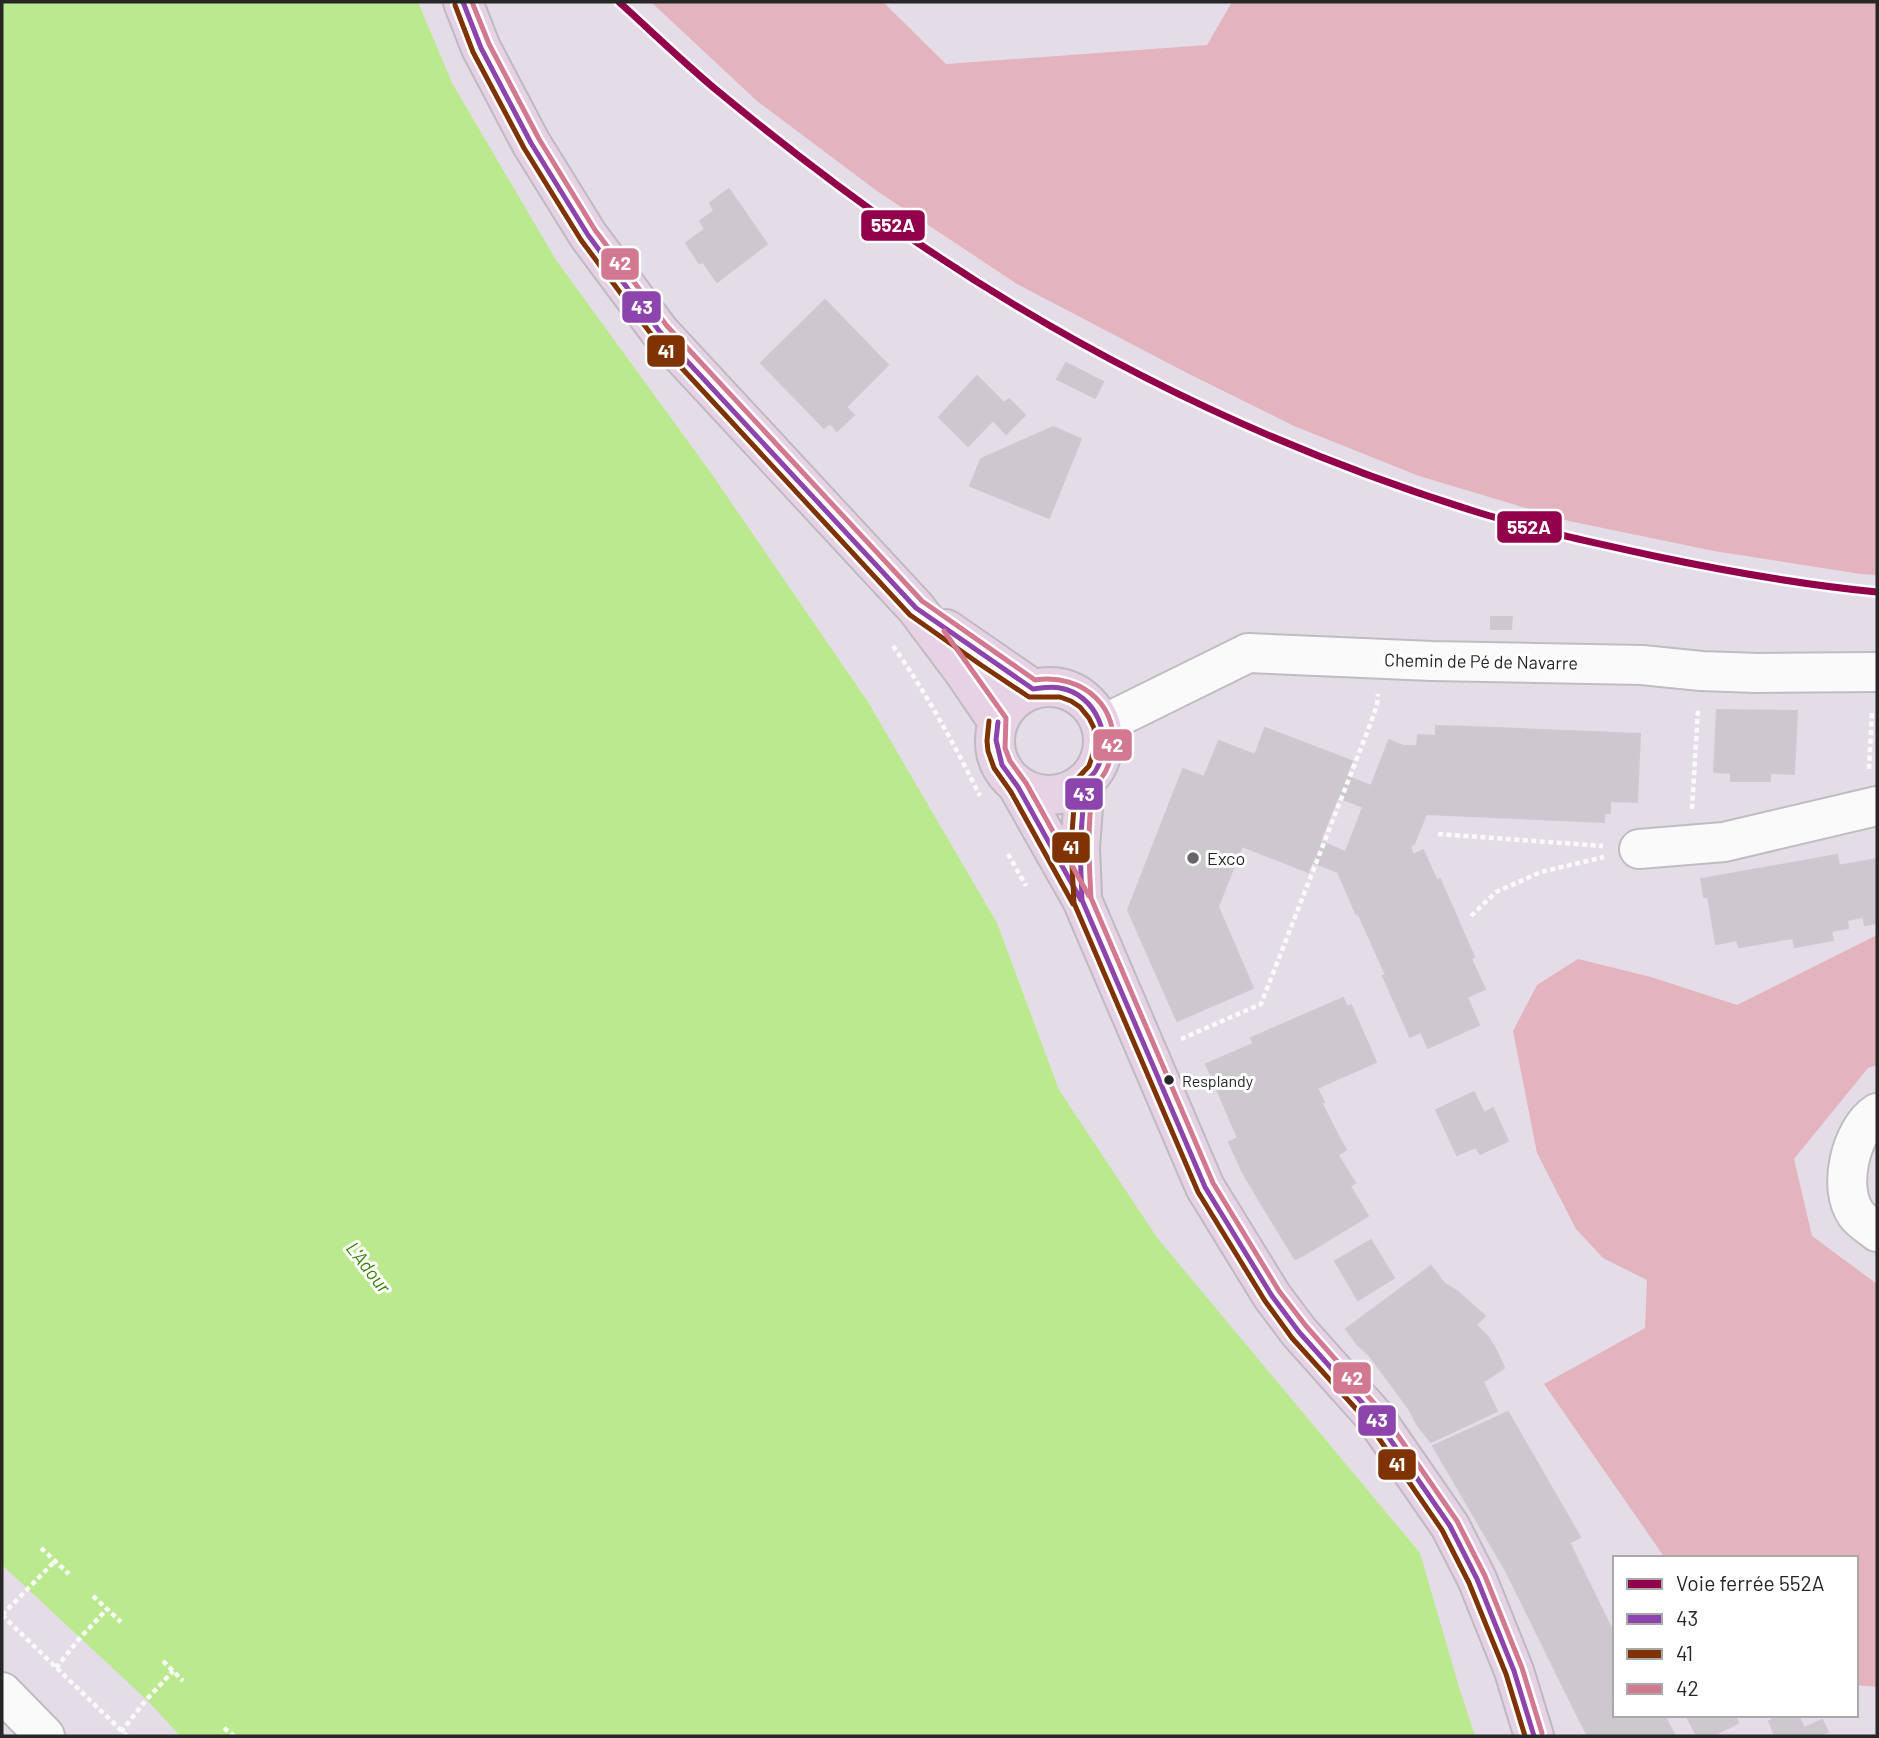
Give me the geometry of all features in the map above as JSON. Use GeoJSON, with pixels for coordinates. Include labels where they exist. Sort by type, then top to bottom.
{"type":"FeatureCollection","features":[{"type":"Feature","properties":{"kind":"main road"},"geometry":{"type":"LineString","coordinates":[[463,2],[481,48],[531,143],[588,235],[669,342],[916,608],[998,722]]}},
{"type":"Feature","properties":{"kind":"main road"},"geometry":{"type":"LineString","coordinates":[[916,608],[1034,689]]}},
{"type":"Feature","properties":{"kind":"main road"},"geometry":{"type":"LineString","coordinates":[[1062,688],[1075,693],[1091,707],[1102,726],[1102,756],[1096,771],[1073,791],[1045,796],[1031,793],[1008,777],[1000,764],[995,736],[998,722],[1012,702],[1034,689],[1062,688]]}},
{"type":"Feature","properties":{"kind":"main road"},"geometry":{"type":"LineString","coordinates":[[1082,900],[1080,847],[1086,782]]}},
{"type":"Feature","properties":{"kind":"main road"},"geometry":{"type":"LineString","coordinates":[[1018,786],[1082,900],[1205,1187],[1272,1296],[1299,1332],[1374,1416],[1450,1526],[1482,1590],[1514,1671],[1534,1736]]}},
{"type":"Feature","properties":{"kind":"street","name":"Chemin de Pé de Navarre"},"geometry":{"type":"LineString","coordinates":[[1102,726],[1248,653],[1432,661],[1642,665],[1757,673],[1875,672]]}},
{"type":"Feature","properties":{"kind":"street"},"geometry":{"type":"LineString","coordinates":[[1639,849],[1724,842],[1872,807]]}},
{"type":"Feature","properties":{"kind":"street"},"geometry":{"type":"LineString","coordinates":[[1877,1113],[1869,1118],[1850,1152],[1847,1190],[1856,1214],[1877,1232]]}},
{"type":"Feature","properties":{"kind":"street"},"geometry":{"type":"LineString","coordinates":[[2,1692],[45,1736]]}},
{"type":"Feature","properties":{"kind":"path"},"geometry":{"type":"LineString","coordinates":[[1872,807],[1875,672]]}},
{"type":"Feature","properties":{"kind":"path"},"geometry":{"type":"LineString","coordinates":[[1184,1038],[1261,1004],[1377,705]]}},
{"type":"Feature","properties":{"kind":"path"},"geometry":{"type":"LineString","coordinates":[[1690,845],[1698,714]]}},
{"type":"Feature","properties":{"kind":"path"},"geometry":{"type":"LineString","coordinates":[[1438,834],[1639,849]]}},
{"type":"Feature","properties":{"kind":"path"},"geometry":{"type":"LineString","coordinates":[[1471,916],[1496,892],[1541,872],[1639,849]]}},
{"type":"Feature","properties":{"kind":"path"},"geometry":{"type":"LineString","coordinates":[[41,1548],[69,1574]]}},
{"type":"Feature","properties":{"kind":"path"},"geometry":{"type":"LineString","coordinates":[[55,1561],[2,1615],[127,1736]]}},
{"type":"Feature","properties":{"kind":"path"},"geometry":{"type":"LineString","coordinates":[[93,1596],[121,1622]]}},
{"type":"Feature","properties":{"kind":"path"},"geometry":{"type":"LineString","coordinates":[[56,1668],[107,1609]]}},
{"type":"Feature","properties":{"kind":"path"},"geometry":{"type":"LineString","coordinates":[[163,1661],[183,1681]]}},
{"type":"Feature","properties":{"kind":"path"},"geometry":{"type":"LineString","coordinates":[[121,1731],[173,1671]]}},
{"type":"Feature","properties":{"kind":"path"},"geometry":{"type":"LineString","coordinates":[[224,1728],[234,1736]]}},
{"type":"Feature","properties":{"kind":"shaded area"},"geometry":{"type":"Polygon","coordinates":[[[651,2],[883,2],[946,64],[1207,45],[1232,2],[1877,2],[1877,575],[1714,551],[1569,521],[1419,476],[1294,426],[1017,284],[877,191],[757,101],[651,2]]]}},
{"type":"Feature","properties":{"kind":"shaded area"},"geometry":{"type":"Polygon","coordinates":[[[1877,935],[1877,1065],[1868,1068],[1794,1159],[1812,1236],[1877,1284],[1877,1687],[1858,1685],[1858,1556],[1664,1556],[1544,1384],[1645,1328],[1647,1280],[1603,1258],[1576,1229],[1537,1153],[1513,1031],[1537,985],[1578,959],[1651,977],[1737,1005],[1877,935]]]}},
{"type":"Feature","properties":{"kind":"water","name":"L'Adour"},"geometry":{"type":"Polygon","coordinates":[[[2,2],[418,2],[452,83],[556,260],[711,473],[868,702],[997,923],[1059,1090],[1158,1239],[1420,1553],[1475,1736],[180,1736],[149,1702],[2,1565],[2,2]]]}},
{"type":"Feature","properties":{"kind":"building"},"geometry":{"type":"Polygon","coordinates":[[[729,189],[767,244],[717,282],[703,262],[699,263],[686,243],[705,229],[700,221],[714,211],[710,203],[729,189]]]}},
{"type":"Feature","properties":{"kind":"building"},"geometry":{"type":"Polygon","coordinates":[[[825,300],[888,365],[846,407],[854,415],[837,431],[830,423],[824,428],[761,363],[825,300]]]}},
{"type":"Feature","properties":{"kind":"building"},"geometry":{"type":"Polygon","coordinates":[[[1066,363],[1103,382],[1095,398],[1057,379],[1066,363]]]}},
{"type":"Feature","properties":{"kind":"building"},"geometry":{"type":"Polygon","coordinates":[[[977,376],[1004,403],[1009,399],[1025,415],[1006,434],[993,420],[968,446],[939,417],[977,376]]]}},
{"type":"Feature","properties":{"kind":"building"},"geometry":{"type":"Polygon","coordinates":[[[1053,427],[1081,439],[1049,518],[970,486],[981,459],[1053,427]]]}},
{"type":"Feature","properties":{"kind":"building"},"geometry":{"type":"Polygon","coordinates":[[[1491,617],[1512,617],[1511,629],[1491,629],[1491,617]]]}},
{"type":"Feature","properties":{"kind":"building"},"geometry":{"type":"Polygon","coordinates":[[[1717,710],[1797,711],[1794,774],[1770,773],[1770,781],[1731,781],[1731,773],[1714,772],[1717,710]]]}},
{"type":"Feature","properties":{"kind":"building"},"geometry":{"type":"Polygon","coordinates":[[[1436,726],[1471,727],[1471,738],[1436,737],[1436,726]]]}},
{"type":"Feature","properties":{"kind":"building"},"geometry":{"type":"Polygon","coordinates":[[[1471,727],[1640,734],[1637,802],[1610,801],[1610,813],[1604,813],[1604,822],[1426,814],[1414,844],[1410,846],[1413,855],[1423,850],[1437,881],[1440,879],[1485,989],[1467,997],[1479,1025],[1428,1048],[1421,1032],[1410,1037],[1383,976],[1386,975],[1338,872],[1389,740],[1403,746],[1417,746],[1418,735],[1471,738],[1471,727]]]}},
{"type":"Feature","properties":{"kind":"building"},"geometry":{"type":"Polygon","coordinates":[[[1265,728],[1352,761],[1308,872],[1242,846],[1218,907],[1253,988],[1177,1021],[1128,910],[1183,769],[1204,777],[1219,741],[1255,755],[1265,728]]]}},
{"type":"Feature","properties":{"kind":"building"},"geometry":{"type":"Polygon","coordinates":[[[1346,776],[1371,786],[1363,807],[1337,797],[1346,776]]]}},
{"type":"Feature","properties":{"kind":"building"},"geometry":{"type":"Polygon","coordinates":[[[1320,841],[1345,852],[1338,872],[1312,862],[1320,841]]]}},
{"type":"Feature","properties":{"kind":"building"},"geometry":{"type":"Polygon","coordinates":[[[1837,855],[1839,865],[1718,887],[1719,895],[1704,897],[1701,879],[1837,855]]]}},
{"type":"Feature","properties":{"kind":"building"},"geometry":{"type":"Polygon","coordinates":[[[1877,859],[1877,923],[1865,925],[1863,917],[1847,920],[1848,928],[1831,931],[1833,940],[1795,947],[1793,938],[1739,947],[1737,940],[1716,944],[1708,897],[1719,895],[1718,887],[1877,859]]]}},
{"type":"Feature","properties":{"kind":"building"},"geometry":{"type":"Polygon","coordinates":[[[1343,998],[1347,1007],[1255,1048],[1251,1038],[1343,998]]]}},
{"type":"Feature","properties":{"kind":"building"},"geometry":{"type":"Polygon","coordinates":[[[1351,1005],[1376,1062],[1317,1088],[1324,1102],[1312,1107],[1324,1133],[1242,1171],[1229,1142],[1238,1138],[1206,1064],[1253,1044],[1255,1048],[1351,1005]]]}},
{"type":"Feature","properties":{"kind":"building"},"geometry":{"type":"Polygon","coordinates":[[[1474,1092],[1484,1113],[1493,1108],[1508,1141],[1480,1154],[1476,1147],[1457,1155],[1436,1110],[1474,1092]]]}},
{"type":"Feature","properties":{"kind":"building"},"geometry":{"type":"Polygon","coordinates":[[[1321,1102],[1334,1128],[1324,1133],[1312,1107],[1321,1102]]]}},
{"type":"Feature","properties":{"kind":"building"},"geometry":{"type":"Polygon","coordinates":[[[1334,1128],[1346,1150],[1338,1155],[1324,1133],[1334,1128]]]}},
{"type":"Feature","properties":{"kind":"building"},"geometry":{"type":"Polygon","coordinates":[[[1324,1133],[1355,1183],[1350,1186],[1368,1216],[1304,1255],[1285,1224],[1276,1228],[1259,1200],[1268,1195],[1251,1167],[1324,1133]]]}},
{"type":"Feature","properties":{"kind":"building"},"geometry":{"type":"Polygon","coordinates":[[[1251,1167],[1268,1195],[1259,1200],[1242,1171],[1251,1167]]]}},
{"type":"Feature","properties":{"kind":"building"},"geometry":{"type":"Polygon","coordinates":[[[1285,1224],[1304,1255],[1295,1259],[1276,1228],[1285,1224]]]}},
{"type":"Feature","properties":{"kind":"building"},"geometry":{"type":"Polygon","coordinates":[[[1371,1240],[1394,1278],[1358,1300],[1335,1261],[1371,1240]]]}},
{"type":"Feature","properties":{"kind":"building"},"geometry":{"type":"Polygon","coordinates":[[[1431,1266],[1444,1283],[1485,1316],[1476,1325],[1488,1337],[1504,1368],[1483,1382],[1497,1411],[1431,1442],[1369,1355],[1346,1329],[1431,1266]]]}},
{"type":"Feature","properties":{"kind":"building"},"geometry":{"type":"Polygon","coordinates":[[[1508,1412],[1580,1537],[1569,1543],[1568,1540],[1506,1571],[1433,1446],[1508,1412]]]}},
{"type":"Feature","properties":{"kind":"building"},"geometry":{"type":"Polygon","coordinates":[[[1568,1540],[1613,1632],[1613,1702],[1579,1719],[1506,1571],[1568,1540]]]}},
{"type":"Feature","properties":{"kind":"building"},"geometry":{"type":"Polygon","coordinates":[[[1613,1702],[1613,1717],[1665,1717],[1675,1736],[1588,1736],[1579,1719],[1613,1702]]]}},
{"type":"Feature","properties":{"kind":"building"},"geometry":{"type":"Polygon","coordinates":[[[1687,1717],[1736,1717],[1738,1723],[1712,1736],[1697,1736],[1687,1717]]]}},
{"type":"Feature","properties":{"kind":"building"},"geometry":{"type":"Polygon","coordinates":[[[1778,1717],[1799,1717],[1804,1728],[1786,1736],[1775,1736],[1769,1721],[1778,1717]]]}},
{"type":"Feature","properties":{"kind":"building"},"geometry":{"type":"Polygon","coordinates":[[[1822,1720],[1828,1732],[1818,1736],[1786,1736],[1822,1720]]]}},
{"type":"Feature","properties":{"kind":"rail line","name":"552A"},"geometry":{"type":"LineString","coordinates":[[619,2],[738,108],[836,185],[912,239],[1046,323],[1115,362],[1186,397],[1331,461],[1502,520],[1713,568],[1877,592]]}},
{"type":"Feature","properties":{"kind":"transit line","name":"43"},"geometry":{"type":"LineString","coordinates":[[463,2],[481,48],[531,143],[588,235],[660,332],[916,608],[1033,689],[1053,687],[1073,692],[1092,708],[1099,720],[1103,745],[1096,770],[1085,782],[1080,847],[1082,900],[1205,1187],[1272,1296],[1299,1332],[1374,1416],[1450,1526],[1477,1579],[1514,1671],[1534,1736]]}},
{"type":"Feature","properties":{"kind":"transit line","name":"42"},"geometry":{"type":"LineString","coordinates":[[472,2],[489,44],[539,139],[595,230],[667,326],[922,601],[1035,680],[1069,682],[1083,688],[1105,709],[1111,723],[1113,739],[1111,757],[1103,775],[1094,786],[1091,803],[1091,898],[1213,1183],[1279,1291],[1381,1411],[1457,1521],[1485,1576],[1522,1668],[1542,1733]]}},
{"type":"Feature","properties":{"kind":"transit line","name":"41"},"geometry":{"type":"LineString","coordinates":[[455,5],[473,52],[524,148],[581,240],[654,338],[910,615],[1029,697],[1060,697],[1080,707],[1089,718],[1094,728],[1093,754],[1089,766],[1076,780],[1071,846],[1074,903],[1198,1192],[1265,1301],[1292,1338],[1367,1421],[1442,1530],[1469,1583],[1506,1674],[1525,1736]]}},
{"type":"Feature","properties":{"kind":"transit line","name":"42"},"geometry":{"type":"LineString","coordinates":[[944,631],[1006,718],[1005,748],[1010,761],[1026,783],[1089,896]]}},
{"type":"Feature","properties":{"kind":"transit line","name":"41"},"geometry":{"type":"LineString","coordinates":[[989,721],[988,751],[994,768],[1011,792],[1073,904]]}},
{"type":"Feature","properties":{"kind":"transit line","name":"43"},"geometry":{"type":"LineString","coordinates":[[998,722],[996,740],[1002,765],[1018,787],[1081,900]]}},
{"type":"Feature","properties":{"kind":"place","name":"Exco"},"geometry":{"type":"Point","coordinates":[1193,858]}},
{"type":"Feature","properties":{"kind":"place","name":"Resplandy"},"geometry":{"type":"Point","coordinates":[1169,1080]}}]}
